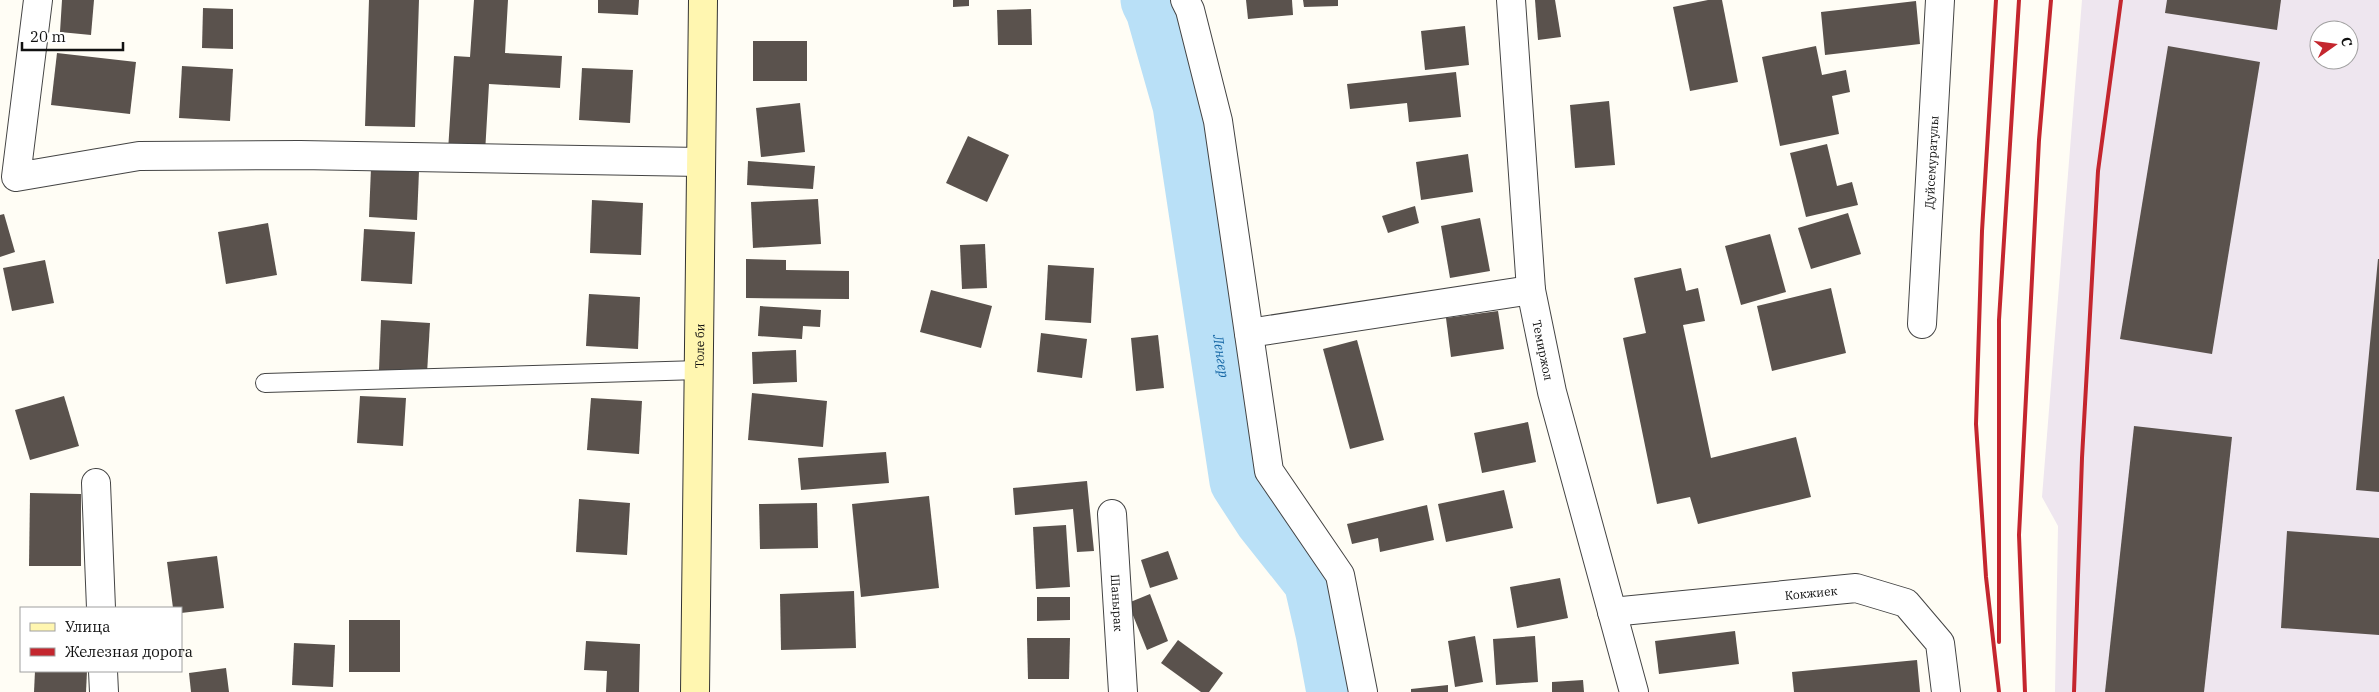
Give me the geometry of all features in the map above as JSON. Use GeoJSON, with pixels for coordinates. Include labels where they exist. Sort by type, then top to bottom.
{"type":"FeatureCollection","features":[{"type":"Feature","properties":{"kind":"main road","name":"Толе би"},"geometry":{"type":"LineString","coordinates":[[695,692],[702,0]]}},
{"type":"Feature","properties":{"kind":"street"},"geometry":{"type":"LineString","coordinates":[[38,0],[16,177],[139,156],[300,155],[701,162]]}},
{"type":"Feature","properties":{"kind":"street"},"geometry":{"type":"LineString","coordinates":[[1185,0],[1190,10],[1218,121],[1269,471],[1340,575],[1363,692]]}},
{"type":"Feature","properties":{"kind":"street","name":"Темиржол"},"geometry":{"type":"LineString","coordinates":[[1511,0],[1531,290],[1552,392],[1634,692]]}},
{"type":"Feature","properties":{"kind":"street","name":"Дуйсемуратулы"},"geometry":{"type":"LineString","coordinates":[[1922,324],[1940,0]]}},
{"type":"Feature","properties":{"kind":"street"},"geometry":{"type":"LineString","coordinates":[[1249,333],[1531,290]]}},
{"type":"Feature","properties":{"kind":"street"},"geometry":{"type":"LineString","coordinates":[[96,484],[101,607]]}},
{"type":"Feature","properties":{"kind":"street","name":"Шанырак"},"geometry":{"type":"LineString","coordinates":[[1112,514],[1124,692]]}},
{"type":"Feature","properties":{"kind":"street","name":"Кокжиек"},"geometry":{"type":"LineString","coordinates":[[1612,612],[1856,588],[1906,602],[1940,643],[1946,692]]}},
{"type":"Feature","properties":{"kind":"street"},"geometry":{"type":"LineString","coordinates":[[103,672],[104,692]]}},
{"type":"Feature","properties":{"kind":"lane"},"geometry":{"type":"LineString","coordinates":[[265,383],[699,370]]}},
{"type":"Feature","properties":{"kind":"shaded area"},"geometry":{"type":"Polygon","coordinates":[[[2082,0],[2379,0],[2379,692],[2055,692],[2058,526],[2042,497],[2082,0]]]}},
{"type":"Feature","properties":{"kind":"building"},"geometry":{"type":"Polygon","coordinates":[[[62,0],[94,0],[91,35],[60,32],[62,0]]]}},
{"type":"Feature","properties":{"kind":"building"},"geometry":{"type":"Polygon","coordinates":[[[369,0],[419,0],[415,127],[365,126],[369,0]]]}},
{"type":"Feature","properties":{"kind":"building"},"geometry":{"type":"Polygon","coordinates":[[[474,0],[508,0],[505,53],[562,56],[560,88],[489,84],[485,153],[448,151],[454,56],[470,57],[474,0]]]}},
{"type":"Feature","properties":{"kind":"building"},"geometry":{"type":"Polygon","coordinates":[[[598,0],[639,0],[638,15],[598,13],[598,0]]]}},
{"type":"Feature","properties":{"kind":"building"},"geometry":{"type":"Polygon","coordinates":[[[953,0],[969,0],[969,6],[953,7],[953,0]]]}},
{"type":"Feature","properties":{"kind":"building"},"geometry":{"type":"Polygon","coordinates":[[[1246,0],[1292,0],[1293,15],[1248,19],[1246,0]]]}},
{"type":"Feature","properties":{"kind":"building"},"geometry":{"type":"Polygon","coordinates":[[[1303,0],[1338,0],[1338,6],[1304,7],[1303,0]]]}},
{"type":"Feature","properties":{"kind":"building"},"geometry":{"type":"Polygon","coordinates":[[[1535,0],[1555,0],[1561,37],[1538,40],[1535,0]]]}},
{"type":"Feature","properties":{"kind":"building"},"geometry":{"type":"Polygon","coordinates":[[[1708,0],[1722,0],[1738,82],[1690,91],[1673,7],[1708,0]]]}},
{"type":"Feature","properties":{"kind":"building"},"geometry":{"type":"Polygon","coordinates":[[[2167,0],[2281,0],[2277,30],[2165,13],[2167,0]]]}},
{"type":"Feature","properties":{"kind":"building"},"geometry":{"type":"Polygon","coordinates":[[[1916,1],[1920,44],[1825,55],[1821,12],[1916,1]]]}},
{"type":"Feature","properties":{"kind":"building"},"geometry":{"type":"Polygon","coordinates":[[[203,8],[233,9],[233,49],[202,48],[203,8]]]}},
{"type":"Feature","properties":{"kind":"building"},"geometry":{"type":"Polygon","coordinates":[[[1031,9],[1032,45],[998,45],[997,10],[1031,9]]]}},
{"type":"Feature","properties":{"kind":"building"},"geometry":{"type":"Polygon","coordinates":[[[1465,26],[1469,65],[1425,70],[1421,31],[1465,26]]]}},
{"type":"Feature","properties":{"kind":"building"},"geometry":{"type":"Polygon","coordinates":[[[753,41],[807,41],[807,81],[753,81],[753,41]]]}},
{"type":"Feature","properties":{"kind":"building"},"geometry":{"type":"Polygon","coordinates":[[[1816,46],[1822,75],[1846,70],[1850,92],[1832,96],[1839,134],[1780,146],[1762,57],[1816,46]]]}},
{"type":"Feature","properties":{"kind":"building"},"geometry":{"type":"Polygon","coordinates":[[[2168,46],[2260,62],[2212,354],[2120,339],[2168,46]]]}},
{"type":"Feature","properties":{"kind":"building"},"geometry":{"type":"Polygon","coordinates":[[[57,53],[136,62],[130,114],[51,105],[57,53]]]}},
{"type":"Feature","properties":{"kind":"building"},"geometry":{"type":"Polygon","coordinates":[[[182,66],[233,69],[230,121],[179,118],[182,66]]]}},
{"type":"Feature","properties":{"kind":"building"},"geometry":{"type":"Polygon","coordinates":[[[582,68],[633,70],[630,123],[579,120],[582,68]]]}},
{"type":"Feature","properties":{"kind":"building"},"geometry":{"type":"Polygon","coordinates":[[[1456,72],[1461,117],[1409,122],[1407,103],[1350,109],[1347,84],[1456,72]]]}},
{"type":"Feature","properties":{"kind":"building"},"geometry":{"type":"Polygon","coordinates":[[[1609,101],[1615,165],[1575,168],[1570,105],[1609,101]]]}},
{"type":"Feature","properties":{"kind":"building"},"geometry":{"type":"Polygon","coordinates":[[[800,103],[805,152],[761,157],[756,108],[800,103]]]}},
{"type":"Feature","properties":{"kind":"building"},"geometry":{"type":"Polygon","coordinates":[[[968,136],[1009,155],[987,202],[946,183],[968,136]]]}},
{"type":"Feature","properties":{"kind":"building"},"geometry":{"type":"Polygon","coordinates":[[[1827,144],[1837,186],[1852,182],[1858,205],[1806,217],[1790,153],[1827,144]]]}},
{"type":"Feature","properties":{"kind":"building"},"geometry":{"type":"Polygon","coordinates":[[[1468,154],[1473,192],[1421,200],[1416,162],[1468,154]]]}},
{"type":"Feature","properties":{"kind":"building"},"geometry":{"type":"Polygon","coordinates":[[[748,161],[815,166],[813,189],[747,185],[748,161]]]}},
{"type":"Feature","properties":{"kind":"building"},"geometry":{"type":"Polygon","coordinates":[[[371,168],[419,171],[417,220],[369,217],[371,168]]]}},
{"type":"Feature","properties":{"kind":"building"},"geometry":{"type":"Polygon","coordinates":[[[818,199],[821,244],[753,248],[751,202],[818,199]]]}},
{"type":"Feature","properties":{"kind":"building"},"geometry":{"type":"Polygon","coordinates":[[[592,200],[643,203],[641,255],[590,253],[592,200]]]}},
{"type":"Feature","properties":{"kind":"building"},"geometry":{"type":"Polygon","coordinates":[[[1415,206],[1419,223],[1388,233],[1382,216],[1415,206]]]}},
{"type":"Feature","properties":{"kind":"building"},"geometry":{"type":"Polygon","coordinates":[[[1848,213],[1861,254],[1811,269],[1798,228],[1848,213]]]}},
{"type":"Feature","properties":{"kind":"building"},"geometry":{"type":"Polygon","coordinates":[[[4,214],[15,252],[0,257],[0,215],[4,214]]]}},
{"type":"Feature","properties":{"kind":"building"},"geometry":{"type":"Polygon","coordinates":[[[1480,218],[1490,271],[1450,278],[1441,226],[1480,218]]]}},
{"type":"Feature","properties":{"kind":"building"},"geometry":{"type":"Polygon","coordinates":[[[268,223],[277,275],[226,284],[218,232],[268,223]]]}},
{"type":"Feature","properties":{"kind":"building"},"geometry":{"type":"Polygon","coordinates":[[[364,229],[415,232],[412,284],[361,281],[364,229]]]}},
{"type":"Feature","properties":{"kind":"building"},"geometry":{"type":"Polygon","coordinates":[[[1770,234],[1786,292],[1741,305],[1725,246],[1770,234]]]}},
{"type":"Feature","properties":{"kind":"building"},"geometry":{"type":"Polygon","coordinates":[[[985,244],[987,288],[962,289],[960,245],[985,244]]]}},
{"type":"Feature","properties":{"kind":"building"},"geometry":{"type":"Polygon","coordinates":[[[746,259],[786,260],[786,270],[849,271],[849,299],[746,298],[746,259]]]}},
{"type":"Feature","properties":{"kind":"building"},"geometry":{"type":"Polygon","coordinates":[[[2379,259],[2379,492],[2356,490],[2379,259]]]}},
{"type":"Feature","properties":{"kind":"building"},"geometry":{"type":"Polygon","coordinates":[[[45,260],[54,303],[12,311],[3,268],[45,260]]]}},
{"type":"Feature","properties":{"kind":"building"},"geometry":{"type":"Polygon","coordinates":[[[1048,265],[1094,268],[1091,323],[1045,320],[1048,265]]]}},
{"type":"Feature","properties":{"kind":"building"},"geometry":{"type":"Polygon","coordinates":[[[1681,268],[1686,291],[1698,288],[1705,321],[1683,325],[1711,458],[1796,437],[1811,497],[1698,524],[1690,497],[1657,504],[1623,338],[1646,333],[1634,278],[1681,268]]]}},
{"type":"Feature","properties":{"kind":"building"},"geometry":{"type":"Polygon","coordinates":[[[1831,288],[1846,353],[1772,371],[1757,306],[1831,288]]]}},
{"type":"Feature","properties":{"kind":"building"},"geometry":{"type":"Polygon","coordinates":[[[931,290],[992,306],[981,348],[920,332],[931,290]]]}},
{"type":"Feature","properties":{"kind":"building"},"geometry":{"type":"Polygon","coordinates":[[[589,294],[640,297],[638,349],[586,346],[589,294]]]}},
{"type":"Feature","properties":{"kind":"building"},"geometry":{"type":"Polygon","coordinates":[[[760,306],[821,310],[820,327],[803,326],[802,339],[758,336],[760,306]]]}},
{"type":"Feature","properties":{"kind":"building"},"geometry":{"type":"Polygon","coordinates":[[[1498,311],[1504,349],[1451,357],[1446,318],[1498,311]]]}},
{"type":"Feature","properties":{"kind":"building"},"geometry":{"type":"Polygon","coordinates":[[[381,320],[430,323],[427,373],[379,370],[381,320]]]}},
{"type":"Feature","properties":{"kind":"building"},"geometry":{"type":"Polygon","coordinates":[[[1041,333],[1087,339],[1082,378],[1037,372],[1041,333]]]}},
{"type":"Feature","properties":{"kind":"building"},"geometry":{"type":"Polygon","coordinates":[[[1158,335],[1164,388],[1136,391],[1131,338],[1158,335]]]}},
{"type":"Feature","properties":{"kind":"building"},"geometry":{"type":"Polygon","coordinates":[[[1357,340],[1384,440],[1350,449],[1323,349],[1357,340]]]}},
{"type":"Feature","properties":{"kind":"building"},"geometry":{"type":"Polygon","coordinates":[[[796,350],[797,382],[753,384],[752,352],[796,350]]]}},
{"type":"Feature","properties":{"kind":"building"},"geometry":{"type":"Polygon","coordinates":[[[752,393],[827,401],[823,447],[748,440],[752,393]]]}},
{"type":"Feature","properties":{"kind":"building"},"geometry":{"type":"Polygon","coordinates":[[[64,396],[79,446],[30,460],[15,410],[64,396]]]}},
{"type":"Feature","properties":{"kind":"building"},"geometry":{"type":"Polygon","coordinates":[[[360,396],[406,398],[403,446],[357,443],[360,396]]]}},
{"type":"Feature","properties":{"kind":"building"},"geometry":{"type":"Polygon","coordinates":[[[591,398],[642,401],[639,454],[587,450],[591,398]]]}},
{"type":"Feature","properties":{"kind":"building"},"geometry":{"type":"Polygon","coordinates":[[[1528,422],[1536,462],[1482,473],[1474,433],[1528,422]]]}},
{"type":"Feature","properties":{"kind":"building"},"geometry":{"type":"Polygon","coordinates":[[[2134,426],[2232,437],[2204,692],[2105,692],[2134,426]]]}},
{"type":"Feature","properties":{"kind":"building"},"geometry":{"type":"Polygon","coordinates":[[[886,452],[889,483],[801,490],[798,458],[886,452]]]}},
{"type":"Feature","properties":{"kind":"building"},"geometry":{"type":"Polygon","coordinates":[[[1087,481],[1094,551],[1077,552],[1073,509],[1015,515],[1013,488],[1087,481]]]}},
{"type":"Feature","properties":{"kind":"building"},"geometry":{"type":"Polygon","coordinates":[[[1504,490],[1513,528],[1446,542],[1438,504],[1504,490]]]}},
{"type":"Feature","properties":{"kind":"building"},"geometry":{"type":"Polygon","coordinates":[[[30,493],[81,494],[81,566],[29,566],[30,493]]]}},
{"type":"Feature","properties":{"kind":"building"},"geometry":{"type":"Polygon","coordinates":[[[929,496],[939,588],[861,597],[852,504],[929,496]]]}},
{"type":"Feature","properties":{"kind":"building"},"geometry":{"type":"Polygon","coordinates":[[[579,499],[630,503],[627,555],[576,552],[579,499]]]}},
{"type":"Feature","properties":{"kind":"building"},"geometry":{"type":"Polygon","coordinates":[[[817,503],[818,548],[760,549],[759,504],[817,503]]]}},
{"type":"Feature","properties":{"kind":"building"},"geometry":{"type":"Polygon","coordinates":[[[1427,505],[1434,540],[1380,552],[1378,538],[1352,544],[1347,524],[1427,505]]]}},
{"type":"Feature","properties":{"kind":"building"},"geometry":{"type":"Polygon","coordinates":[[[1066,525],[1070,587],[1036,589],[1033,527],[1066,525]]]}},
{"type":"Feature","properties":{"kind":"building"},"geometry":{"type":"Polygon","coordinates":[[[2287,531],[2379,538],[2379,635],[2281,628],[2287,531]]]}},
{"type":"Feature","properties":{"kind":"building"},"geometry":{"type":"Polygon","coordinates":[[[1168,551],[1178,579],[1150,588],[1141,560],[1168,551]]]}},
{"type":"Feature","properties":{"kind":"building"},"geometry":{"type":"Polygon","coordinates":[[[217,556],[224,608],[182,613],[182,607],[173,607],[167,562],[217,556]]]}},
{"type":"Feature","properties":{"kind":"building"},"geometry":{"type":"Polygon","coordinates":[[[1560,578],[1568,618],[1517,628],[1510,587],[1560,578]]]}},
{"type":"Feature","properties":{"kind":"building"},"geometry":{"type":"Polygon","coordinates":[[[854,591],[856,648],[781,650],[780,594],[854,591]]]}},
{"type":"Feature","properties":{"kind":"building"},"geometry":{"type":"Polygon","coordinates":[[[1150,594],[1168,641],[1147,650],[1128,603],[1150,594]]]}},
{"type":"Feature","properties":{"kind":"building"},"geometry":{"type":"Polygon","coordinates":[[[1037,597],[1070,597],[1070,620],[1037,621],[1037,597]]]}},
{"type":"Feature","properties":{"kind":"building"},"geometry":{"type":"Polygon","coordinates":[[[349,620],[400,620],[400,672],[349,672],[349,620]]]}},
{"type":"Feature","properties":{"kind":"building"},"geometry":{"type":"Polygon","coordinates":[[[1735,631],[1739,664],[1659,674],[1655,641],[1735,631]]]}},
{"type":"Feature","properties":{"kind":"building"},"geometry":{"type":"Polygon","coordinates":[[[1475,636],[1483,682],[1455,687],[1448,641],[1475,636]]]}},
{"type":"Feature","properties":{"kind":"building"},"geometry":{"type":"Polygon","coordinates":[[[1535,636],[1538,682],[1496,685],[1493,639],[1535,636]]]}},
{"type":"Feature","properties":{"kind":"building"},"geometry":{"type":"Polygon","coordinates":[[[1027,638],[1070,638],[1069,679],[1028,679],[1027,638]]]}},
{"type":"Feature","properties":{"kind":"building"},"geometry":{"type":"Polygon","coordinates":[[[1178,640],[1223,673],[1209,692],[1201,692],[1161,663],[1178,640]]]}},
{"type":"Feature","properties":{"kind":"building"},"geometry":{"type":"Polygon","coordinates":[[[586,641],[640,644],[639,692],[606,692],[607,671],[584,670],[586,641]]]}},
{"type":"Feature","properties":{"kind":"building"},"geometry":{"type":"Polygon","coordinates":[[[294,643],[335,645],[333,687],[292,685],[294,643]]]}},
{"type":"Feature","properties":{"kind":"building"},"geometry":{"type":"Polygon","coordinates":[[[1917,660],[1920,692],[1794,692],[1792,672],[1917,660]]]}},
{"type":"Feature","properties":{"kind":"building"},"geometry":{"type":"Polygon","coordinates":[[[226,668],[229,692],[191,692],[189,673],[226,668]]]}},
{"type":"Feature","properties":{"kind":"building"},"geometry":{"type":"Polygon","coordinates":[[[35,672],[87,672],[86,692],[34,692],[35,672]]]}},
{"type":"Feature","properties":{"kind":"building"},"geometry":{"type":"Polygon","coordinates":[[[1583,680],[1584,692],[1552,692],[1552,682],[1583,680]]]}},
{"type":"Feature","properties":{"kind":"building"},"geometry":{"type":"Polygon","coordinates":[[[1448,685],[1448,692],[1411,692],[1411,689],[1448,685]]]}},
{"type":"Feature","properties":{"kind":"waterway","name":"Ленгер"},"geometry":{"type":"LineString","coordinates":[[1151,0],[1156,10],[1183,105],[1240,481],[1264,518],[1314,581],[1337,692]]}},
{"type":"Feature","properties":{"kind":"railway"},"geometry":{"type":"LineString","coordinates":[[1996,0],[1982,231],[1976,424],[1986,577],[1999,692]]}},
{"type":"Feature","properties":{"kind":"railway"},"geometry":{"type":"LineString","coordinates":[[1999,642],[1999,320],[2019,0]]}},
{"type":"Feature","properties":{"kind":"railway"},"geometry":{"type":"LineString","coordinates":[[2025,692],[2019,535],[2039,140],[2051,0]]}},
{"type":"Feature","properties":{"kind":"railway"},"geometry":{"type":"LineString","coordinates":[[2074,692],[2082,458],[2098,171],[2121,0]]}}]}
